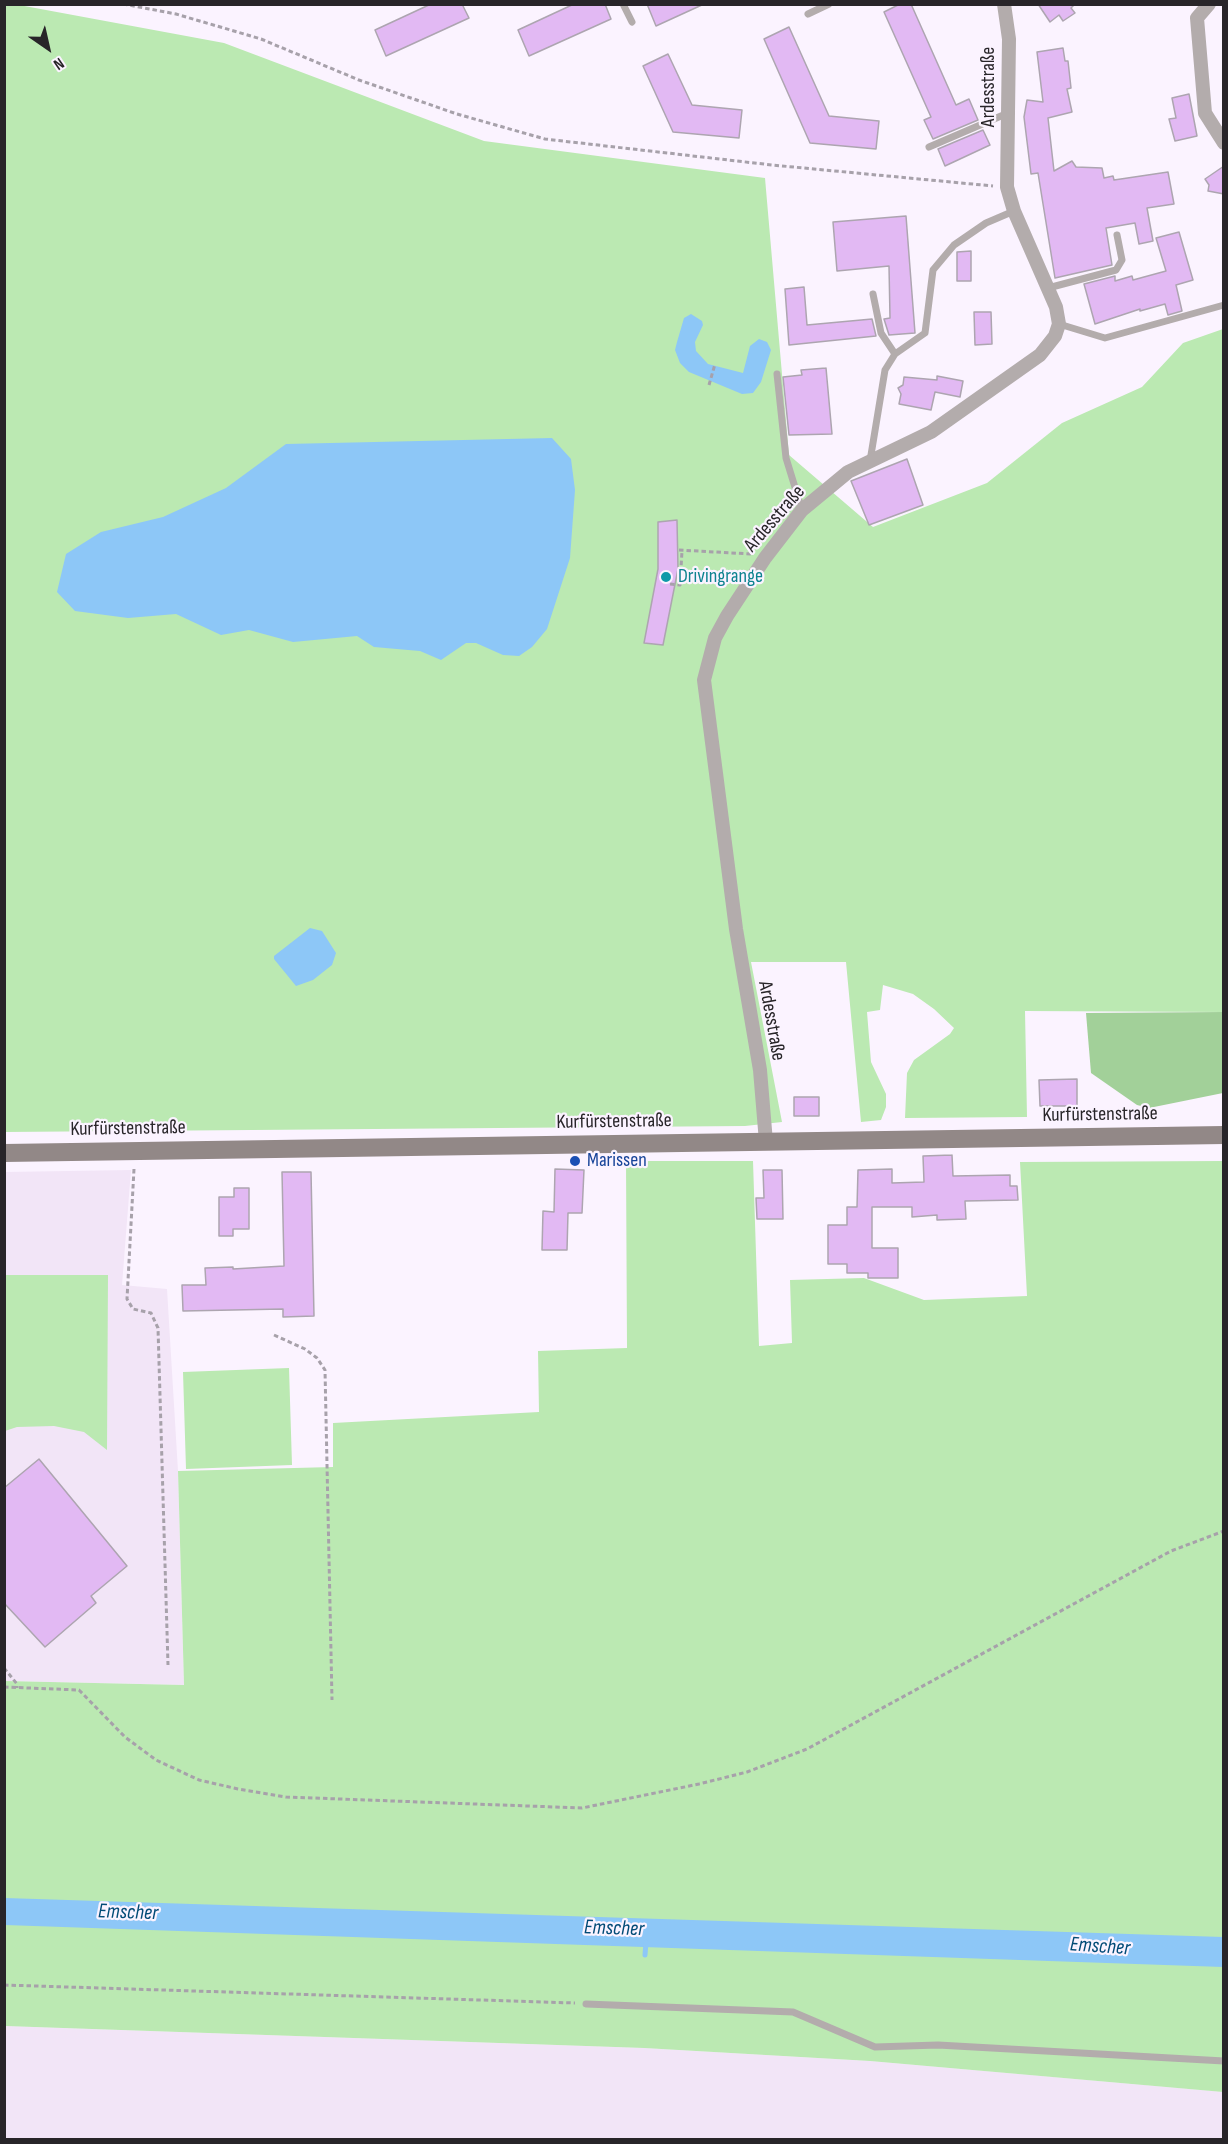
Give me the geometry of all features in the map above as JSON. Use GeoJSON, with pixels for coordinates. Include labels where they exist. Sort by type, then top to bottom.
{"type":"FeatureCollection","features":[{"type":"Feature","properties":{"kind":"main road","name":"Kurfürstenstraße"},"geometry":{"type":"LineString","coordinates":[[4,1153],[1224,1135]]}},
{"type":"Feature","properties":{"kind":"street","name":"Ardesstraße"},"geometry":{"type":"LineString","coordinates":[[766,1142],[760,1070],[736,929],[704,680],[716,638],[765,558],[802,510],[848,472],[931,432],[1050,347],[1059,324],[1056,307],[1014,211],[1007,187],[1009,39],[1004,4]]}},
{"type":"Feature","properties":{"kind":"street"},"geometry":{"type":"LineString","coordinates":[[1209,4],[1197,18],[1205,113],[1224,143]]}},
{"type":"Feature","properties":{"kind":"lane"},"geometry":{"type":"LineString","coordinates":[[623,4],[632,22]]}},
{"type":"Feature","properties":{"kind":"lane"},"geometry":{"type":"LineString","coordinates":[[808,14],[829,4]]}},
{"type":"Feature","properties":{"kind":"lane"},"geometry":{"type":"LineString","coordinates":[[929,147],[1008,113]]}},
{"type":"Feature","properties":{"kind":"lane"},"geometry":{"type":"LineString","coordinates":[[870,461],[885,370],[896,354],[925,333],[933,270],[954,245],[986,223],[1014,211]]}},
{"type":"Feature","properties":{"kind":"lane"},"geometry":{"type":"LineString","coordinates":[[1048,288],[1116,270],[1122,260],[1116,235]]}},
{"type":"Feature","properties":{"kind":"lane"},"geometry":{"type":"LineString","coordinates":[[873,294],[880,333],[896,354]]}},
{"type":"Feature","properties":{"kind":"lane"},"geometry":{"type":"LineString","coordinates":[[1059,324],[1105,338],[1224,305]]}},
{"type":"Feature","properties":{"kind":"lane"},"geometry":{"type":"LineString","coordinates":[[777,374],[786,458],[802,510]]}},
{"type":"Feature","properties":{"kind":"lane"},"geometry":{"type":"LineString","coordinates":[[586,2004],[793,2012],[875,2047],[938,2045],[1224,2061]]}},
{"type":"Feature","properties":{"kind":"path"},"geometry":{"type":"LineString","coordinates":[[123,4],[176,14],[261,39],[359,80],[457,114],[545,139],[772,165],[1007,187]]}},
{"type":"Feature","properties":{"kind":"path"},"geometry":{"type":"LineString","coordinates":[[709,385],[715,364]]}},
{"type":"Feature","properties":{"kind":"path"},"geometry":{"type":"LineString","coordinates":[[670,584],[680,584],[681,551],[753,554],[765,558]]}},
{"type":"Feature","properties":{"kind":"path"},"geometry":{"type":"LineString","coordinates":[[135,1152],[127,1299],[133,1308],[151,1313],[158,1328],[168,1665]]}},
{"type":"Feature","properties":{"kind":"path"},"geometry":{"type":"LineString","coordinates":[[274,1335],[305,1349],[317,1358],[325,1370],[332,1700]]}},
{"type":"Feature","properties":{"kind":"path"},"geometry":{"type":"LineString","coordinates":[[4,1688],[79,1690],[125,1737],[156,1760],[199,1780],[286,1797],[582,1808],[747,1772],[807,1749],[1171,1551],[1224,1531]]}},
{"type":"Feature","properties":{"kind":"path"},"geometry":{"type":"LineString","coordinates":[[4,1668],[17,1684],[16,1688]]}},
{"type":"Feature","properties":{"kind":"path"},"geometry":{"type":"LineString","coordinates":[[4,1985],[586,2004]]}},
{"type":"Feature","properties":{"kind":"shaded area"},"geometry":{"type":"Polygon","coordinates":[[[131,1170],[122,1285],[167,1289],[178,1471],[184,1685],[5,1681],[5,1172],[131,1170]]]}},
{"type":"Feature","properties":{"kind":"shaded area"},"geometry":{"type":"Polygon","coordinates":[[[5,2026],[644,2048],[870,2061],[1224,2092],[1223,2140],[5,2140],[5,2026]]]}},
{"type":"Feature","properties":{"kind":"green space"},"geometry":{"type":"Polygon","coordinates":[[[4,5],[19,5],[224,43],[484,141],[765,178],[789,455],[873,527],[987,483],[1062,423],[1142,387],[1183,343],[1223,329],[1223,1012],[1025,1011],[1027,1117],[905,1118],[907,1073],[914,1060],[950,1034],[954,1028],[934,1009],[913,994],[883,985],[880,1010],[867,1012],[871,1062],[886,1094],[886,1107],[881,1120],[861,1122],[846,962],[751,962],[782,1122],[745,1126],[5,1132],[4,5]]]}},
{"type":"Feature","properties":{"kind":"green space"},"geometry":{"type":"Polygon","coordinates":[[[1223,1012],[1223,1093],[1149,1108],[1137,1105],[1091,1073],[1086,1013],[1223,1012]]]}},
{"type":"Feature","properties":{"kind":"green space"},"geometry":{"type":"Polygon","coordinates":[[[626,1161],[753,1161],[759,1346],[792,1343],[790,1280],[864,1278],[924,1300],[1027,1296],[1020,1162],[1223,1161],[1223,2092],[870,2061],[644,2048],[5,2026],[5,1681],[184,1685],[178,1471],[333,1467],[333,1423],[539,1412],[538,1351],[627,1348],[626,1161]]]}},
{"type":"Feature","properties":{"kind":"green space"},"geometry":{"type":"Polygon","coordinates":[[[5,1275],[108,1275],[107,1450],[84,1432],[54,1426],[17,1427],[5,1431],[5,1275]]]}},
{"type":"Feature","properties":{"kind":"green space"},"geometry":{"type":"Polygon","coordinates":[[[289,1368],[292,1465],[186,1469],[183,1372],[289,1368]]]}},
{"type":"Feature","properties":{"kind":"water"},"geometry":{"type":"Polygon","coordinates":[[[691,314],[702,321],[703,325],[695,342],[696,351],[708,364],[743,373],[750,346],[759,339],[767,342],[771,350],[761,382],[753,393],[742,394],[689,372],[680,363],[675,350],[684,318],[691,314]]]}},
{"type":"Feature","properties":{"kind":"water"},"geometry":{"type":"Polygon","coordinates":[[[552,438],[571,459],[575,490],[570,558],[547,629],[532,647],[519,656],[503,655],[476,643],[466,643],[441,660],[420,651],[374,647],[357,636],[293,642],[249,630],[221,635],[176,614],[128,618],[75,611],[57,592],[66,554],[101,532],[163,517],[226,488],[286,444],[552,438]]]}},
{"type":"Feature","properties":{"kind":"water"},"geometry":{"type":"Polygon","coordinates":[[[310,928],[322,931],[336,953],[332,965],[313,980],[296,986],[274,956],[310,928]]]}},
{"type":"Feature","properties":{"kind":"water","name":"Emscher"},"geometry":{"type":"Polygon","coordinates":[[[5,1898],[1223,1937],[1223,1967],[5,1925],[5,1898]]]}},
{"type":"Feature","properties":{"kind":"building"},"geometry":{"type":"Polygon","coordinates":[[[431,4],[462,4],[469,18],[386,56],[375,30],[431,4]]]}},
{"type":"Feature","properties":{"kind":"building"},"geometry":{"type":"Polygon","coordinates":[[[574,4],[605,4],[611,19],[529,56],[518,30],[574,4]]]}},
{"type":"Feature","properties":{"kind":"building"},"geometry":{"type":"Polygon","coordinates":[[[647,4],[704,4],[656,26],[647,4]]]}},
{"type":"Feature","properties":{"kind":"building"},"geometry":{"type":"Polygon","coordinates":[[[900,4],[911,4],[956,105],[969,99],[978,120],[933,139],[924,120],[931,117],[884,12],[900,4]]]}},
{"type":"Feature","properties":{"kind":"building"},"geometry":{"type":"Polygon","coordinates":[[[1038,4],[1075,4],[1071,8],[1075,13],[1063,21],[1059,15],[1050,22],[1038,4]]]}},
{"type":"Feature","properties":{"kind":"building"},"geometry":{"type":"Polygon","coordinates":[[[789,27],[829,116],[879,121],[876,149],[810,143],[764,39],[789,27]]]}},
{"type":"Feature","properties":{"kind":"building"},"geometry":{"type":"Polygon","coordinates":[[[1063,48],[1065,61],[1068,61],[1071,88],[1067,89],[1072,112],[1048,118],[1054,171],[1072,161],[1076,167],[1102,168],[1104,178],[1113,176],[1114,180],[1168,172],[1174,204],[1147,208],[1153,241],[1139,244],[1135,223],[1106,228],[1112,265],[1055,278],[1038,173],[1031,174],[1024,117],[1027,100],[1043,102],[1037,52],[1063,48]]]}},
{"type":"Feature","properties":{"kind":"building"},"geometry":{"type":"Polygon","coordinates":[[[668,54],[692,105],[742,110],[739,138],[673,132],[643,66],[668,54]]]}},
{"type":"Feature","properties":{"kind":"building"},"geometry":{"type":"Polygon","coordinates":[[[1189,94],[1197,136],[1175,141],[1169,119],[1176,118],[1172,98],[1189,94]]]}},
{"type":"Feature","properties":{"kind":"building"},"geometry":{"type":"Polygon","coordinates":[[[983,130],[990,145],[945,166],[938,149],[983,130]]]}},
{"type":"Feature","properties":{"kind":"building"},"geometry":{"type":"Polygon","coordinates":[[[1224,166],[1224,194],[1208,191],[1209,185],[1205,179],[1224,166]]]}},
{"type":"Feature","properties":{"kind":"building"},"geometry":{"type":"Polygon","coordinates":[[[906,216],[915,333],[889,335],[884,319],[890,318],[889,266],[837,271],[833,222],[906,216]]]}},
{"type":"Feature","properties":{"kind":"building"},"geometry":{"type":"Polygon","coordinates":[[[1179,232],[1193,280],[1176,285],[1182,311],[1168,315],[1165,304],[1140,311],[1140,309],[1095,324],[1084,284],[1115,276],[1115,281],[1132,276],[1133,280],[1166,271],[1156,238],[1179,232]]]}},
{"type":"Feature","properties":{"kind":"building"},"geometry":{"type":"Polygon","coordinates":[[[971,251],[971,281],[957,281],[957,252],[971,251]]]}},
{"type":"Feature","properties":{"kind":"building"},"geometry":{"type":"Polygon","coordinates":[[[804,287],[807,325],[872,319],[876,336],[789,345],[785,289],[804,287]]]}},
{"type":"Feature","properties":{"kind":"building"},"geometry":{"type":"Polygon","coordinates":[[[974,312],[991,312],[992,344],[975,345],[974,312]]]}},
{"type":"Feature","properties":{"kind":"building"},"geometry":{"type":"Polygon","coordinates":[[[826,368],[832,434],[789,435],[783,377],[802,375],[801,370],[826,368]]]}},
{"type":"Feature","properties":{"kind":"building"},"geometry":{"type":"Polygon","coordinates":[[[937,376],[963,381],[960,397],[935,392],[931,410],[899,404],[901,394],[898,388],[903,385],[904,377],[937,380],[937,376]]]}},
{"type":"Feature","properties":{"kind":"building"},"geometry":{"type":"Polygon","coordinates":[[[907,459],[923,505],[869,525],[851,481],[907,459]]]}},
{"type":"Feature","properties":{"kind":"building","name":"Drivingrange"},"geometry":{"type":"Polygon","coordinates":[[[677,520],[678,569],[663,645],[644,643],[658,569],[658,522],[677,520]]]}},
{"type":"Feature","properties":{"kind":"building"},"geometry":{"type":"Polygon","coordinates":[[[1077,1079],[1077,1106],[1040,1106],[1039,1080],[1077,1079]]]}},
{"type":"Feature","properties":{"kind":"building"},"geometry":{"type":"Polygon","coordinates":[[[794,1097],[819,1097],[819,1116],[794,1116],[794,1097]]]}},
{"type":"Feature","properties":{"kind":"building"},"geometry":{"type":"Polygon","coordinates":[[[952,1155],[953,1176],[1010,1175],[1010,1186],[1017,1186],[1018,1200],[965,1201],[966,1219],[937,1220],[937,1215],[912,1217],[912,1207],[872,1207],[872,1248],[898,1248],[898,1278],[868,1278],[868,1273],[847,1273],[847,1264],[828,1264],[828,1225],[847,1225],[847,1207],[857,1207],[858,1170],[892,1169],[892,1183],[924,1182],[923,1156],[952,1155]]]}},
{"type":"Feature","properties":{"kind":"building"},"geometry":{"type":"Polygon","coordinates":[[[555,1169],[584,1170],[582,1213],[568,1213],[567,1250],[542,1250],[543,1211],[554,1212],[555,1169]]]}},
{"type":"Feature","properties":{"kind":"building"},"geometry":{"type":"Polygon","coordinates":[[[763,1170],[782,1170],[783,1219],[757,1219],[756,1198],[764,1198],[763,1170]]]}},
{"type":"Feature","properties":{"kind":"building"},"geometry":{"type":"Polygon","coordinates":[[[282,1172],[311,1172],[314,1316],[283,1317],[283,1309],[183,1311],[182,1285],[206,1285],[205,1268],[284,1266],[282,1172]]]}},
{"type":"Feature","properties":{"kind":"building"},"geometry":{"type":"Polygon","coordinates":[[[234,1188],[249,1188],[249,1229],[233,1229],[233,1236],[219,1236],[219,1197],[234,1197],[234,1188]]]}},
{"type":"Feature","properties":{"kind":"building"},"geometry":{"type":"Polygon","coordinates":[[[39,1459],[127,1566],[91,1596],[96,1603],[45,1647],[4,1603],[4,1488],[39,1459]]]}},
{"type":"Feature","properties":{"kind":"waterway","name":"Emscher"},"geometry":{"type":"LineString","coordinates":[[645,1955],[646,1942]]}},
{"type":"Feature","properties":{"kind":"place","name":"Drivingrange"},"geometry":{"type":"Point","coordinates":[666,577]}},
{"type":"Feature","properties":{"kind":"place","name":"Marissen"},"geometry":{"type":"Point","coordinates":[575,1161]}}]}
